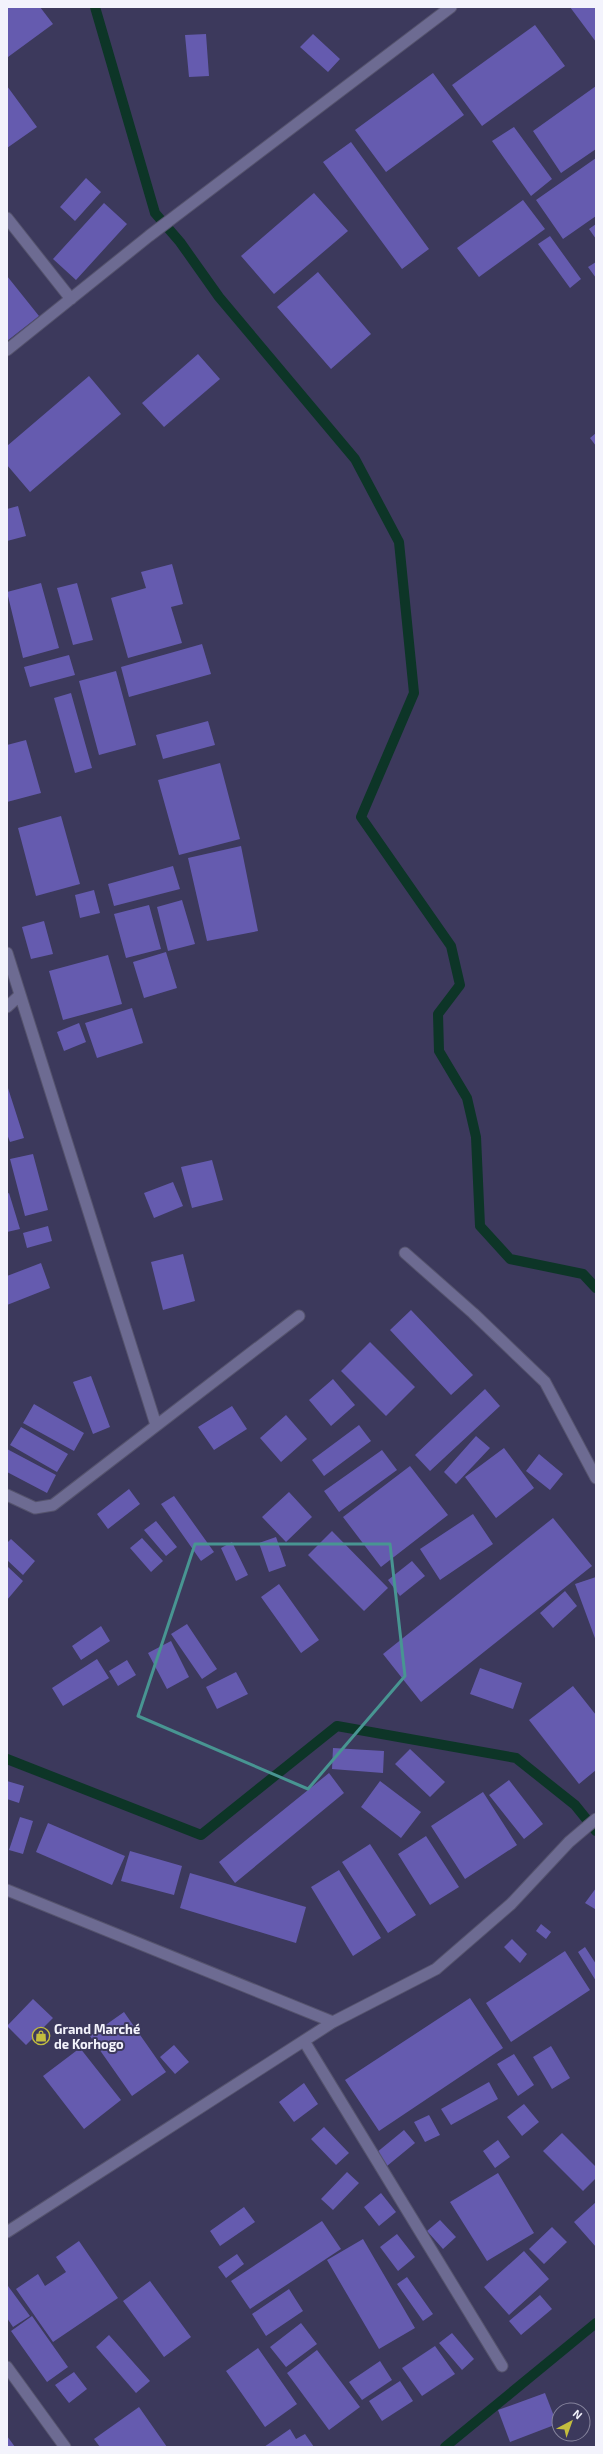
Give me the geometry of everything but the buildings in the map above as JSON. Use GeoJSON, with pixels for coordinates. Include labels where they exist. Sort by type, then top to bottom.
{"type":"FeatureCollection","features":[{"type":"Feature","properties":{"kind":"street"},"geometry":{"type":"LineString","coordinates":[[7,350],[149,236],[451,7]]}},
{"type":"Feature","properties":{"kind":"street"},"geometry":{"type":"LineString","coordinates":[[7,218],[71,299]]}},
{"type":"Feature","properties":{"kind":"street"},"geometry":{"type":"LineString","coordinates":[[7,953],[156,1425]]}},
{"type":"Feature","properties":{"kind":"street"},"geometry":{"type":"LineString","coordinates":[[7,1007],[20,995]]}},
{"type":"Feature","properties":{"kind":"street"},"geometry":{"type":"LineString","coordinates":[[405,1253],[473,1313],[545,1382],[596,1478]]}},
{"type":"Feature","properties":{"kind":"street"},"geometry":{"type":"LineString","coordinates":[[7,1495],[35,1508],[53,1505],[299,1316]]}},
{"type":"Feature","properties":{"kind":"street"},"geometry":{"type":"LineString","coordinates":[[7,2232],[333,2022],[436,1968],[511,1904],[569,1842],[596,1819]]}},
{"type":"Feature","properties":{"kind":"street"},"geometry":{"type":"LineString","coordinates":[[7,1890],[333,2022]]}},
{"type":"Feature","properties":{"kind":"street"},"geometry":{"type":"LineString","coordinates":[[304,2041],[502,2366]]}},
{"type":"Feature","properties":{"kind":"street"},"geometry":{"type":"LineString","coordinates":[[7,2367],[65,2447]]}},
{"type":"Feature","properties":{"kind":"highlighted area"},"geometry":{"type":"Polygon","coordinates":[[[195,1544],[390,1544],[405,1676],[308,1789],[138,1716],[195,1544]]]}},
{"type":"Feature","properties":{"kind":"waterway"},"geometry":{"type":"LineString","coordinates":[[95,7],[155,213],[180,242],[219,297],[355,459],[399,542],[414,693],[361,817],[451,946],[460,985],[438,1014],[439,1051],[467,1098],[476,1137],[480,1226],[510,1259],[583,1274],[596,1288]]}},
{"type":"Feature","properties":{"kind":"waterway"},"geometry":{"type":"LineString","coordinates":[[7,1759],[201,1835],[337,1726],[516,1758],[575,1805],[596,1831]]}},
{"type":"Feature","properties":{"kind":"waterway"},"geometry":{"type":"LineString","coordinates":[[445,2447],[596,2323]]}},
{"type":"Feature","properties":{"kind":"place","name":"Grand Marché de Korhogo"},"geometry":{"type":"Point","coordinates":[41,2036]}}]}
